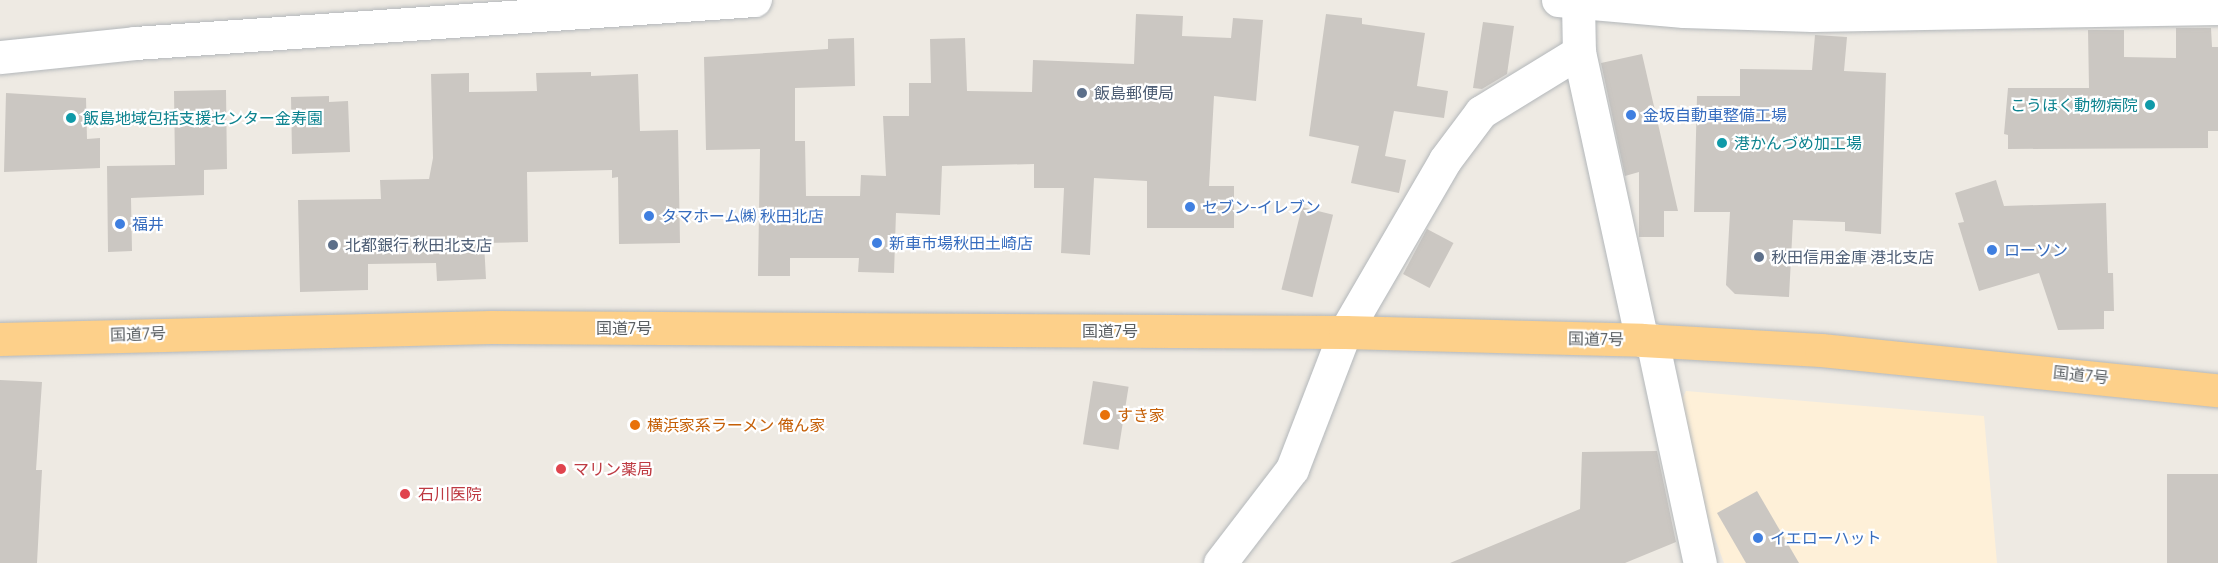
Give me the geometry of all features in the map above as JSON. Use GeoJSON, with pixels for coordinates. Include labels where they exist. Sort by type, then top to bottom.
{"type":"FeatureCollection","features":[{"type":"Feature","properties":{"kind":"highway","name":"国道7号"},"geometry":{"type":"LineString","coordinates":[[0,339],[491,327],[1345,332],[1647,340],[1821,350],[2218,390]]}},
{"type":"Feature","properties":{"kind":"street"},"geometry":{"type":"LineString","coordinates":[[0,57],[135,43],[755,0]]}},
{"type":"Feature","properties":{"kind":"street"},"geometry":{"type":"LineString","coordinates":[[1693,560],[1647,340],[1568,1],[1770,7],[2218,8]]}},
{"type":"Feature","properties":{"kind":"street"},"geometry":{"type":"LineString","coordinates":[[1220,563],[1292,470],[1345,332],[1445,160],[1481,112],[1579,52]]}},
{"type":"Feature","properties":{"kind":"shaded area"},"geometry":{"type":"Polygon","coordinates":[[[1686,391],[1984,416],[1997,563],[1724,563],[1709,522],[1681,401],[1686,391]]]}},
{"type":"Feature","properties":{"kind":"building"},"geometry":{"type":"Polygon","coordinates":[[[1136,14],[1183,16],[1182,36],[1231,38],[1233,18],[1263,20],[1256,101],[1214,96],[1209,186],[1234,186],[1234,228],[1147,228],[1147,181],[1094,178],[1090,255],[1061,253],[1064,188],[1034,188],[1034,164],[942,166],[940,215],[896,213],[894,273],[858,272],[859,258],[790,258],[790,276],[758,276],[760,149],[706,150],[704,57],[828,49],[828,39],[854,38],[855,86],[795,88],[795,141],[805,141],[806,196],[860,196],[861,175],[886,176],[883,116],[909,116],[909,83],[931,83],[930,39],[965,38],[967,91],[1032,92],[1033,60],[1134,64],[1136,14]]]}},
{"type":"Feature","properties":{"kind":"building"},"geometry":{"type":"Polygon","coordinates":[[[1326,14],[1362,18],[1362,24],[1425,33],[1417,86],[1448,91],[1444,118],[1394,111],[1385,156],[1406,160],[1399,193],[1351,183],[1359,146],[1309,136],[1326,14]]]}},
{"type":"Feature","properties":{"kind":"building"},"geometry":{"type":"Polygon","coordinates":[[[1483,22],[1514,26],[1507,74],[1482,89],[1473,88],[1483,22]]]}},
{"type":"Feature","properties":{"kind":"building"},"geometry":{"type":"Polygon","coordinates":[[[2176,28],[2211,28],[2212,47],[2218,47],[2218,131],[2208,131],[2208,148],[2008,149],[2008,135],[2004,134],[2008,88],[2089,88],[2088,30],[2124,30],[2124,57],[2176,58],[2176,28]]]}},
{"type":"Feature","properties":{"kind":"building"},"geometry":{"type":"Polygon","coordinates":[[[1815,35],[1847,37],[1844,71],[1886,73],[1881,234],[1845,231],[1845,222],[1793,220],[1789,297],[1735,294],[1726,285],[1730,212],[1694,212],[1697,96],[1740,96],[1740,69],[1812,70],[1815,35]]]}},
{"type":"Feature","properties":{"kind":"building","name":"金坂自動車整備工場"},"geometry":{"type":"Polygon","coordinates":[[[1642,54],[1678,211],[1664,211],[1664,237],[1639,237],[1639,172],[1625,176],[1601,63],[1642,54]]]}},
{"type":"Feature","properties":{"kind":"building"},"geometry":{"type":"Polygon","coordinates":[[[591,72],[591,76],[638,74],[640,131],[678,130],[680,243],[619,244],[618,177],[612,178],[612,170],[527,172],[528,242],[484,243],[486,279],[437,281],[436,263],[368,264],[368,290],[300,292],[298,200],[381,199],[380,180],[429,179],[433,158],[431,74],[469,73],[469,92],[537,91],[536,73],[591,72]]]}},
{"type":"Feature","properties":{"kind":"building"},"geometry":{"type":"Polygon","coordinates":[[[226,90],[227,169],[204,170],[204,195],[131,198],[132,251],[108,252],[107,166],[175,165],[174,91],[226,90]]]}},
{"type":"Feature","properties":{"kind":"building"},"geometry":{"type":"Polygon","coordinates":[[[6,93],[86,98],[87,139],[100,138],[100,168],[4,172],[6,93]]]}},
{"type":"Feature","properties":{"kind":"building"},"geometry":{"type":"Polygon","coordinates":[[[329,96],[329,102],[348,101],[350,152],[292,154],[291,97],[329,96]]]}},
{"type":"Feature","properties":{"kind":"building"},"geometry":{"type":"Polygon","coordinates":[[[1996,180],[2004,206],[2106,203],[2108,273],[2113,273],[2114,311],[2104,311],[2104,329],[2058,330],[2039,273],[1979,291],[1958,223],[1964,222],[1955,193],[1996,180]]]}},
{"type":"Feature","properties":{"kind":"building"},"geometry":{"type":"Polygon","coordinates":[[[1302,207],[1333,215],[1312,297],[1281,289],[1302,207]]]}},
{"type":"Feature","properties":{"kind":"building"},"geometry":{"type":"Polygon","coordinates":[[[1427,229],[1453,243],[1430,288],[1403,274],[1427,229]]]}},
{"type":"Feature","properties":{"kind":"building"},"geometry":{"type":"Polygon","coordinates":[[[0,380],[42,382],[36,470],[42,470],[37,563],[0,563],[0,380]]]}},
{"type":"Feature","properties":{"kind":"building","name":"すき家"},"geometry":{"type":"Polygon","coordinates":[[[1093,381],[1129,387],[1119,450],[1083,444],[1093,381]]]}},
{"type":"Feature","properties":{"kind":"building"},"geometry":{"type":"Polygon","coordinates":[[[1657,451],[1676,542],[1625,563],[1450,563],[1580,509],[1582,452],[1657,451]]]}},
{"type":"Feature","properties":{"kind":"building"},"geometry":{"type":"Polygon","coordinates":[[[2167,474],[2218,474],[2218,563],[2167,563],[2167,474]]]}},
{"type":"Feature","properties":{"kind":"building","name":"イエローハット"},"geometry":{"type":"Polygon","coordinates":[[[1757,491],[1799,563],[1746,563],[1717,513],[1757,491]]]}},
{"type":"Feature","properties":{"kind":"place","name":"飯島郵便局"},"geometry":{"type":"Point","coordinates":[1082,93]}},
{"type":"Feature","properties":{"kind":"place","name":"こうほく動物病院"},"geometry":{"type":"Point","coordinates":[2150,105]}},
{"type":"Feature","properties":{"kind":"place","name":"金坂自動車整備工場"},"geometry":{"type":"Point","coordinates":[1631,115]}},
{"type":"Feature","properties":{"kind":"place","name":"飯島地域包括支援センター金寿園"},"geometry":{"type":"Point","coordinates":[71,118]}},
{"type":"Feature","properties":{"kind":"place","name":"港かんづめ加工場"},"geometry":{"type":"Point","coordinates":[1722,143]}},
{"type":"Feature","properties":{"kind":"place","name":"セブン-イレブン"},"geometry":{"type":"Point","coordinates":[1190,207]}},
{"type":"Feature","properties":{"kind":"place","name":"タマホーム㈱ 秋田北店"},"geometry":{"type":"Point","coordinates":[649,216]}},
{"type":"Feature","properties":{"kind":"place","name":"福井"},"geometry":{"type":"Point","coordinates":[120,224]}},
{"type":"Feature","properties":{"kind":"place","name":"新車市場秋田土崎店"},"geometry":{"type":"Point","coordinates":[877,243]}},
{"type":"Feature","properties":{"kind":"place","name":"北都銀行 秋田北支店"},"geometry":{"type":"Point","coordinates":[333,245]}},
{"type":"Feature","properties":{"kind":"place","name":"ローソン"},"geometry":{"type":"Point","coordinates":[1992,250]}},
{"type":"Feature","properties":{"kind":"place","name":"秋田信用金庫 港北支店"},"geometry":{"type":"Point","coordinates":[1759,257]}},
{"type":"Feature","properties":{"kind":"place","name":"すき家"},"geometry":{"type":"Point","coordinates":[1105,415]}},
{"type":"Feature","properties":{"kind":"place","name":"横浜家系ラーメン 俺ん家"},"geometry":{"type":"Point","coordinates":[635,425]}},
{"type":"Feature","properties":{"kind":"place","name":"マリン薬局"},"geometry":{"type":"Point","coordinates":[561,469]}},
{"type":"Feature","properties":{"kind":"place","name":"石川医院"},"geometry":{"type":"Point","coordinates":[405,494]}},
{"type":"Feature","properties":{"kind":"place","name":"イエローハット"},"geometry":{"type":"Point","coordinates":[1758,538]}}]}
